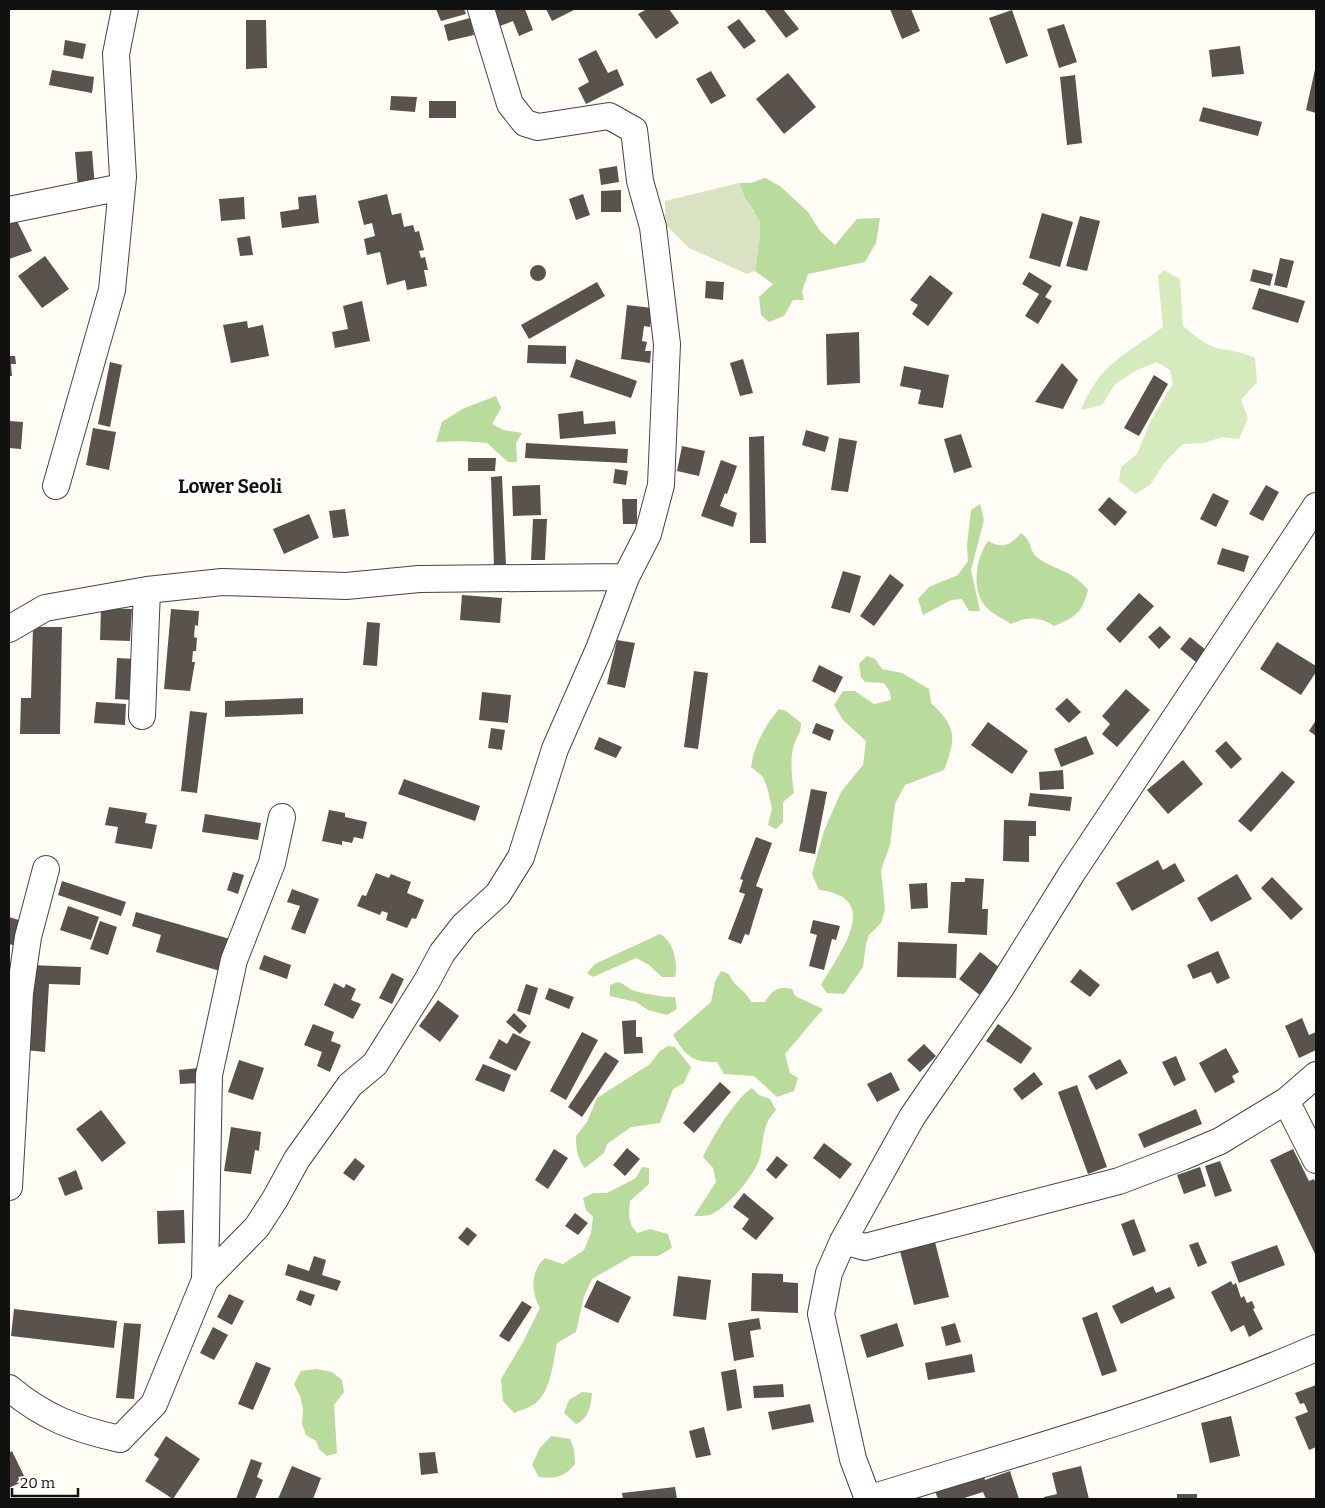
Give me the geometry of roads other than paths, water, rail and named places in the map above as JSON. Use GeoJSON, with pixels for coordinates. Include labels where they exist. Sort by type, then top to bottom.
{"type":"FeatureCollection","features":[{"type":"Feature","properties":{"kind":"street"},"geometry":{"type":"LineString","coordinates":[[56,486],[112,290],[122,187],[122,143],[116,54],[125,9]]}},
{"type":"Feature","properties":{"kind":"street"},"geometry":{"type":"LineString","coordinates":[[205,1280],[257,1227],[297,1159],[350,1085],[375,1064],[427,981],[442,953],[464,925],[498,894],[521,857],[555,749],[599,649],[626,577],[648,534],[661,484],[667,344],[652,227],[642,191],[634,130],[609,116],[538,127],[525,124],[510,104],[481,9]]}},
{"type":"Feature","properties":{"kind":"street"},"geometry":{"type":"LineString","coordinates":[[9,210],[122,187]]}},
{"type":"Feature","properties":{"kind":"street"},"geometry":{"type":"LineString","coordinates":[[1316,506],[1072,873],[1000,989],[912,1117],[843,1241],[829,1273],[821,1314],[853,1459],[868,1499],[1151,1410],[1259,1373],[1316,1348]]}},
{"type":"Feature","properties":{"kind":"street"},"geometry":{"type":"LineString","coordinates":[[9,629],[45,608],[147,590],[222,582],[346,586],[420,579],[626,577]]}},
{"type":"Feature","properties":{"kind":"street"},"geometry":{"type":"LineString","coordinates":[[142,716],[147,590]]}},
{"type":"Feature","properties":{"kind":"street"},"geometry":{"type":"LineString","coordinates":[[9,1388],[28,1405],[55,1420],[81,1430],[120,1439],[154,1404],[205,1280],[209,1075],[234,960],[272,863],[282,817]]}},
{"type":"Feature","properties":{"kind":"street"},"geometry":{"type":"LineString","coordinates":[[9,1187],[20,994],[28,937],[46,870]]}},
{"type":"Feature","properties":{"kind":"street"},"geometry":{"type":"LineString","coordinates":[[843,1241],[865,1247],[1119,1181],[1220,1141],[1286,1101],[1316,1075]]}},
{"type":"Feature","properties":{"kind":"street"},"geometry":{"type":"LineString","coordinates":[[1286,1101],[1316,1160]]}},
{"type":"Feature","properties":{"kind":"district","name":"Lower Seoli"},"geometry":{"type":"Point","coordinates":[230,486]}}]}
